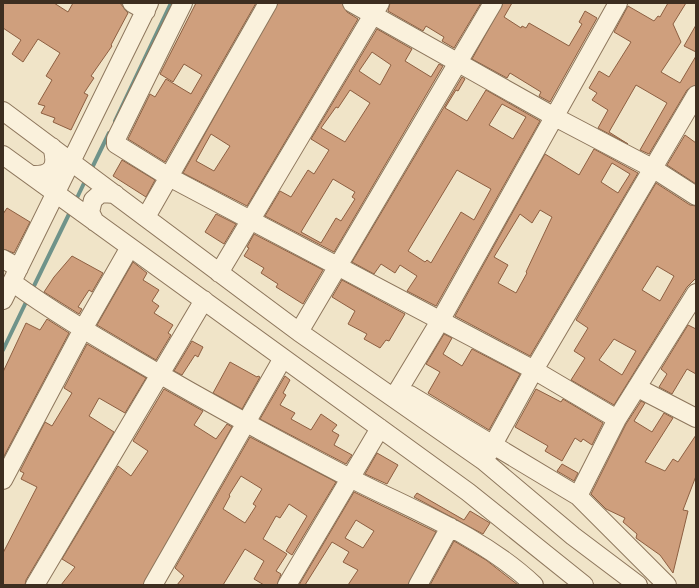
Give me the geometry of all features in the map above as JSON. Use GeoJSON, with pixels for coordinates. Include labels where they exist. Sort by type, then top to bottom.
{"type":"FeatureCollection","features":[{"type":"Feature","properties":{"kind":"street"},"geometry":{"type":"LineString","coordinates":[[183,3],[116,139],[116,144],[169,177],[534,370],[618,419]]}},
{"type":"Feature","properties":{"kind":"street"},"geometry":{"type":"LineString","coordinates":[[146,217],[268,3]]}},
{"type":"Feature","properties":{"kind":"street"},"geometry":{"type":"LineString","coordinates":[[352,3],[377,9],[459,63],[553,116],[654,169],[696,196]]}},
{"type":"Feature","properties":{"kind":"street"},"geometry":{"type":"LineString","coordinates":[[299,332],[493,3]]}},
{"type":"Feature","properties":{"kind":"street"},"geometry":{"type":"LineString","coordinates":[[396,393],[440,321],[553,116],[618,3]]}},
{"type":"Feature","properties":{"kind":"street"},"geometry":{"type":"LineString","coordinates":[[3,300],[72,161],[142,6]]}},
{"type":"Feature","properties":{"kind":"street"},"geometry":{"type":"LineString","coordinates":[[219,273],[377,9]]}},
{"type":"Feature","properties":{"kind":"street"},"geometry":{"type":"LineString","coordinates":[[484,461],[534,370],[654,169],[696,95]]}},
{"type":"Feature","properties":{"kind":"street"},"geometry":{"type":"LineString","coordinates":[[3,111],[72,161],[299,332],[396,393],[493,444],[578,496],[667,585]]}},
{"type":"Feature","properties":{"kind":"street"},"geometry":{"type":"LineString","coordinates":[[31,175],[43,175],[52,169],[56,159],[52,147]]}},
{"type":"Feature","properties":{"kind":"street"},"geometry":{"type":"LineString","coordinates":[[3,155],[468,492],[584,585]]}},
{"type":"Feature","properties":{"kind":"street"},"geometry":{"type":"LineString","coordinates":[[89,217],[93,200],[102,193],[115,194]]}},
{"type":"Feature","properties":{"kind":"street"},"geometry":{"type":"LineString","coordinates":[[3,480],[83,329],[130,246]]}},
{"type":"Feature","properties":{"kind":"street"},"geometry":{"type":"LineString","coordinates":[[3,259],[37,300],[83,329],[160,375],[246,422],[349,477],[450,527],[514,566],[534,585]]}},
{"type":"Feature","properties":{"kind":"street"},"geometry":{"type":"LineString","coordinates":[[578,496],[618,419],[696,293]]}},
{"type":"Feature","properties":{"kind":"street"},"geometry":{"type":"LineString","coordinates":[[35,585],[204,300]]}},
{"type":"Feature","properties":{"kind":"street"},"geometry":{"type":"LineString","coordinates":[[153,585],[283,358]]}},
{"type":"Feature","properties":{"kind":"street"},"geometry":{"type":"LineString","coordinates":[[638,388],[696,418]]}},
{"type":"Feature","properties":{"kind":"street"},"geometry":{"type":"LineString","coordinates":[[396,393],[484,461],[573,536],[638,585]]}},
{"type":"Feature","properties":{"kind":"street"},"geometry":{"type":"LineString","coordinates":[[287,585],[349,477],[380,428]]}},
{"type":"Feature","properties":{"kind":"street"},"geometry":{"type":"LineString","coordinates":[[418,585],[450,527]]}},
{"type":"Feature","properties":{"kind":"building"},"geometry":{"type":"Polygon","coordinates":[[[3,3],[54,3],[68,12],[73,3],[120,3],[128,13],[111,45],[112,46],[91,76],[94,78],[84,93],[88,95],[71,130],[53,122],[55,118],[41,113],[45,106],[38,104],[52,80],[46,76],[60,53],[38,39],[23,62],[12,54],[21,40],[3,28],[3,3]]]}},
{"type":"Feature","properties":{"kind":"building"},"geometry":{"type":"Polygon","coordinates":[[[196,3],[256,3],[165,162],[128,139],[150,94],[155,97],[166,79],[191,94],[202,75],[184,64],[173,82],[160,74],[196,3]]]}},
{"type":"Feature","properties":{"kind":"building"},"geometry":{"type":"Polygon","coordinates":[[[278,3],[342,3],[347,12],[358,19],[247,206],[183,173],[278,3]],[[211,134],[196,161],[214,171],[230,146],[211,134]]]}},
{"type":"Feature","properties":{"kind":"building"},"geometry":{"type":"Polygon","coordinates":[[[390,3],[481,3],[454,48],[442,41],[444,37],[426,26],[423,31],[388,11],[390,3]]]}},
{"type":"Feature","properties":{"kind":"building"},"geometry":{"type":"Polygon","coordinates":[[[503,3],[512,3],[504,17],[521,28],[522,26],[526,28],[529,23],[569,46],[582,24],[579,22],[585,11],[597,18],[550,102],[539,96],[541,92],[510,73],[507,78],[472,59],[503,3]]]}},
{"type":"Feature","properties":{"kind":"building"},"geometry":{"type":"Polygon","coordinates":[[[668,3],[686,3],[673,24],[681,42],[661,72],[680,83],[696,56],[696,85],[687,90],[649,154],[640,150],[667,103],[636,85],[609,132],[628,144],[598,128],[608,110],[592,100],[597,93],[589,88],[599,71],[609,77],[631,42],[614,32],[628,6],[654,21],[658,16],[660,17],[668,3]]]}},
{"type":"Feature","properties":{"kind":"building"},"geometry":{"type":"Polygon","coordinates":[[[696,25],[696,52],[684,46],[696,25]]]}},
{"type":"Feature","properties":{"kind":"building"},"geometry":{"type":"Polygon","coordinates":[[[377,29],[412,49],[405,61],[431,77],[439,64],[443,66],[334,252],[265,216],[280,191],[291,197],[308,170],[314,174],[329,150],[311,139],[377,29]],[[372,52],[359,71],[380,85],[391,65],[372,52]],[[350,90],[338,108],[336,107],[321,128],[345,142],[370,103],[350,90]],[[333,179],[301,232],[321,243],[336,218],[341,221],[355,199],[352,197],[355,192],[333,179]]]}},
{"type":"Feature","properties":{"kind":"building"},"geometry":{"type":"Polygon","coordinates":[[[462,77],[465,79],[445,108],[467,121],[486,90],[540,121],[436,306],[407,291],[417,276],[400,265],[395,273],[381,264],[374,274],[352,262],[462,77]],[[502,104],[489,125],[513,139],[526,117],[502,104]],[[457,170],[408,251],[425,262],[427,260],[431,263],[461,212],[474,220],[491,189],[457,170]]]}},
{"type":"Feature","properties":{"kind":"building"},"geometry":{"type":"Polygon","coordinates":[[[685,135],[696,143],[696,184],[667,165],[685,135]]]}},
{"type":"Feature","properties":{"kind":"building"},"geometry":{"type":"Polygon","coordinates":[[[594,149],[638,173],[530,356],[455,316],[545,154],[579,175],[594,149]],[[612,163],[601,182],[618,193],[630,174],[612,163]],[[540,210],[532,223],[520,214],[494,257],[508,265],[498,283],[516,293],[527,273],[526,272],[552,217],[540,210]]]}},
{"type":"Feature","properties":{"kind":"building"},"geometry":{"type":"Polygon","coordinates":[[[122,160],[155,180],[146,197],[113,176],[122,160]]]}},
{"type":"Feature","properties":{"kind":"building"},"geometry":{"type":"Polygon","coordinates":[[[656,183],[690,205],[696,206],[696,278],[687,287],[614,405],[571,380],[585,358],[574,351],[588,328],[576,320],[656,183]],[[657,266],[642,290],[660,301],[674,276],[657,266]],[[614,339],[599,360],[622,375],[636,351],[614,339]]]}},
{"type":"Feature","properties":{"kind":"building"},"geometry":{"type":"Polygon","coordinates":[[[7,208],[30,222],[14,253],[3,249],[3,214],[7,208]]]}},
{"type":"Feature","properties":{"kind":"building"},"geometry":{"type":"Polygon","coordinates":[[[216,214],[236,224],[224,244],[205,232],[216,214]]]}},
{"type":"Feature","properties":{"kind":"building"},"geometry":{"type":"Polygon","coordinates":[[[254,234],[323,270],[303,304],[276,287],[278,284],[261,273],[264,268],[244,256],[249,248],[247,247],[254,234]]]}},
{"type":"Feature","properties":{"kind":"building"},"geometry":{"type":"Polygon","coordinates":[[[72,256],[103,273],[92,292],[89,290],[78,307],[82,309],[79,314],[44,292],[54,277],[72,256]]]}},
{"type":"Feature","properties":{"kind":"building"},"geometry":{"type":"Polygon","coordinates":[[[133,262],[147,273],[143,280],[159,290],[152,301],[159,306],[154,313],[173,325],[168,333],[171,335],[156,360],[97,325],[133,262]]]}},
{"type":"Feature","properties":{"kind":"building"},"geometry":{"type":"Polygon","coordinates":[[[342,280],[405,314],[389,341],[386,340],[380,348],[364,339],[367,334],[348,324],[355,311],[332,297],[342,280]]]}},
{"type":"Feature","properties":{"kind":"building"},"geometry":{"type":"Polygon","coordinates":[[[47,319],[69,333],[3,458],[3,372],[26,323],[40,330],[47,319]]]}},
{"type":"Feature","properties":{"kind":"building"},"geometry":{"type":"Polygon","coordinates":[[[688,325],[696,329],[696,374],[687,369],[672,394],[659,387],[667,374],[661,369],[688,325]]]}},
{"type":"Feature","properties":{"kind":"building"},"geometry":{"type":"Polygon","coordinates":[[[444,334],[452,338],[443,354],[462,366],[472,349],[520,374],[489,430],[428,393],[440,372],[426,364],[444,334]]]}},
{"type":"Feature","properties":{"kind":"building"},"geometry":{"type":"Polygon","coordinates":[[[192,341],[203,347],[198,357],[195,355],[182,375],[174,371],[192,341]]]}},
{"type":"Feature","properties":{"kind":"building"},"geometry":{"type":"Polygon","coordinates":[[[87,344],[146,378],[125,413],[99,398],[89,416],[114,432],[26,580],[25,585],[3,585],[3,553],[37,487],[21,479],[24,473],[20,471],[45,422],[52,426],[72,393],[64,388],[87,344]]]}},
{"type":"Feature","properties":{"kind":"building"},"geometry":{"type":"Polygon","coordinates":[[[230,362],[257,377],[260,377],[242,409],[213,393],[230,362]]]}},
{"type":"Feature","properties":{"kind":"building"},"geometry":{"type":"Polygon","coordinates":[[[285,376],[290,380],[283,393],[286,395],[280,405],[295,413],[291,419],[311,430],[321,414],[337,425],[332,431],[339,435],[334,445],[352,455],[346,464],[260,419],[285,376]]]}},
{"type":"Feature","properties":{"kind":"building"},"geometry":{"type":"Polygon","coordinates":[[[164,389],[203,411],[194,425],[216,439],[227,424],[232,427],[143,585],[61,585],[75,567],[62,559],[118,466],[131,476],[148,451],[133,441],[164,389]]]}},
{"type":"Feature","properties":{"kind":"building"},"geometry":{"type":"Polygon","coordinates":[[[536,389],[561,402],[563,399],[603,423],[592,445],[583,439],[581,442],[575,438],[562,461],[545,451],[548,446],[515,427],[536,389]]]}},
{"type":"Feature","properties":{"kind":"building"},"geometry":{"type":"Polygon","coordinates":[[[641,401],[645,403],[634,421],[652,432],[664,413],[673,418],[645,462],[665,471],[673,459],[678,462],[696,435],[696,476],[683,510],[688,511],[673,573],[660,555],[636,538],[637,534],[623,522],[625,518],[606,509],[591,494],[626,424],[641,401]]]}},
{"type":"Feature","properties":{"kind":"building"},"geometry":{"type":"Polygon","coordinates":[[[250,437],[336,482],[292,555],[286,551],[307,516],[289,504],[280,518],[276,516],[263,539],[287,554],[276,571],[281,574],[277,585],[264,585],[254,579],[264,561],[245,549],[223,585],[177,585],[184,576],[175,568],[250,437]],[[241,476],[229,495],[230,496],[223,509],[245,523],[256,506],[253,504],[262,489],[241,476]]]}},
{"type":"Feature","properties":{"kind":"building"},"geometry":{"type":"Polygon","coordinates":[[[377,453],[398,465],[387,484],[365,474],[377,453]]]}},
{"type":"Feature","properties":{"kind":"building"},"geometry":{"type":"Polygon","coordinates":[[[562,464],[578,473],[574,481],[557,471],[562,464]]]}},
{"type":"Feature","properties":{"kind":"building"},"geometry":{"type":"Polygon","coordinates":[[[354,492],[436,532],[408,585],[348,585],[358,570],[343,562],[349,552],[332,542],[305,585],[299,585],[354,492]],[[356,520],[345,538],[363,548],[374,531],[356,520]]]}},
{"type":"Feature","properties":{"kind":"building"},"geometry":{"type":"Polygon","coordinates":[[[417,493],[464,520],[470,511],[490,523],[483,534],[414,497],[417,493]]]}},
{"type":"Feature","properties":{"kind":"building"},"geometry":{"type":"Polygon","coordinates":[[[454,541],[486,560],[518,585],[430,585],[454,541]]]}},
{"type":"Feature","properties":{"kind":"waterway"},"geometry":{"type":"LineString","coordinates":[[115,121],[171,3]]}},
{"type":"Feature","properties":{"kind":"waterway"},"geometry":{"type":"LineString","coordinates":[[90,172],[109,133]]}},
{"type":"Feature","properties":{"kind":"waterway"},"geometry":{"type":"LineString","coordinates":[[75,202],[86,179]]}},
{"type":"Feature","properties":{"kind":"waterway"},"geometry":{"type":"LineString","coordinates":[[32,290],[71,210]]}},
{"type":"Feature","properties":{"kind":"waterway"},"geometry":{"type":"LineString","coordinates":[[3,350],[28,298]]}}]}
